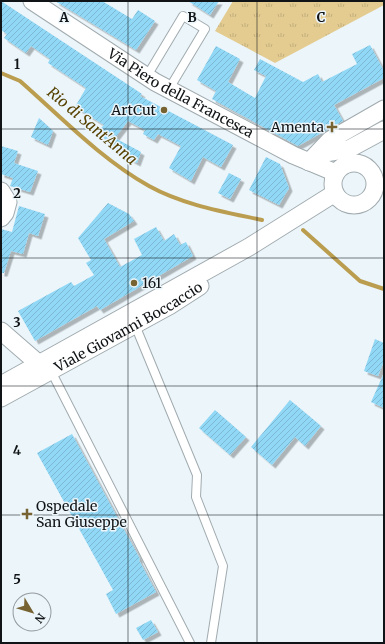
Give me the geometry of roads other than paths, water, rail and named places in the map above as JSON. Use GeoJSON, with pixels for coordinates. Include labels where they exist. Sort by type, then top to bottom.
{"type":"FeatureCollection","features":[{"type":"Feature","properties":{"kind":"street","name":"Via Piero della Francesca"},"geometry":{"type":"LineString","coordinates":[[32,1],[169,89],[314,158],[336,173]]}},
{"type":"Feature","properties":{"kind":"street"},"geometry":{"type":"LineString","coordinates":[[314,158],[330,140],[384,109]]}},
{"type":"Feature","properties":{"kind":"street"},"geometry":{"type":"LineString","coordinates":[[314,158],[349,149],[384,130]]}},
{"type":"Feature","properties":{"kind":"street"},"geometry":{"type":"LineString","coordinates":[[346,164],[360,164],[379,174],[374,190],[378,200],[350,204],[339,198],[335,193],[333,183],[336,173],[346,164]]}},
{"type":"Feature","properties":{"kind":"street","name":"Viale Giovanni Boccaccio"},"geometry":{"type":"LineString","coordinates":[[1,398],[45,368],[249,247],[335,193]]}},
{"type":"Feature","properties":{"kind":"street"},"geometry":{"type":"LineString","coordinates":[[1,218],[5,213],[4,197]]}},
{"type":"Feature","properties":{"kind":"street","name":"Viale Giovanni Boccaccio"},"geometry":{"type":"LineString","coordinates":[[1,385],[45,368],[135,325],[201,286],[249,247]]}},
{"type":"Feature","properties":{"kind":"street"},"geometry":{"type":"LineString","coordinates":[[1,331],[45,368]]}},
{"type":"Feature","properties":{"kind":"lane"},"geometry":{"type":"LineString","coordinates":[[147,76],[183,16],[205,29],[169,89]]}},
{"type":"Feature","properties":{"kind":"lane"},"geometry":{"type":"LineString","coordinates":[[135,325],[197,476],[196,497],[223,566],[211,643]]}},
{"type":"Feature","properties":{"kind":"lane"},"geometry":{"type":"LineString","coordinates":[[45,368],[190,643]]}},
{"type":"Feature","properties":{"kind":"waterway","name":"Rio di Sant'Anna"},"geometry":{"type":"LineString","coordinates":[[1,73],[20,81],[98,150],[114,163],[149,186],[162,193],[190,203],[262,220]]}},
{"type":"Feature","properties":{"kind":"waterway","name":"Rio di Sant'Anna"},"geometry":{"type":"LineString","coordinates":[[303,230],[360,281],[384,289]]}},
{"type":"Feature","properties":{"kind":"place","name":"ArtCut"},"geometry":{"type":"Point","coordinates":[164,110]}},
{"type":"Feature","properties":{"kind":"place","name":"Amenta"},"geometry":{"type":"Point","coordinates":[332,127]}},
{"type":"Feature","properties":{"kind":"place","name":"161"},"geometry":{"type":"Point","coordinates":[134,283]}},
{"type":"Feature","properties":{"kind":"place","name":"Ospedale San Giuseppe"},"geometry":{"type":"Point","coordinates":[27,514]}}]}
